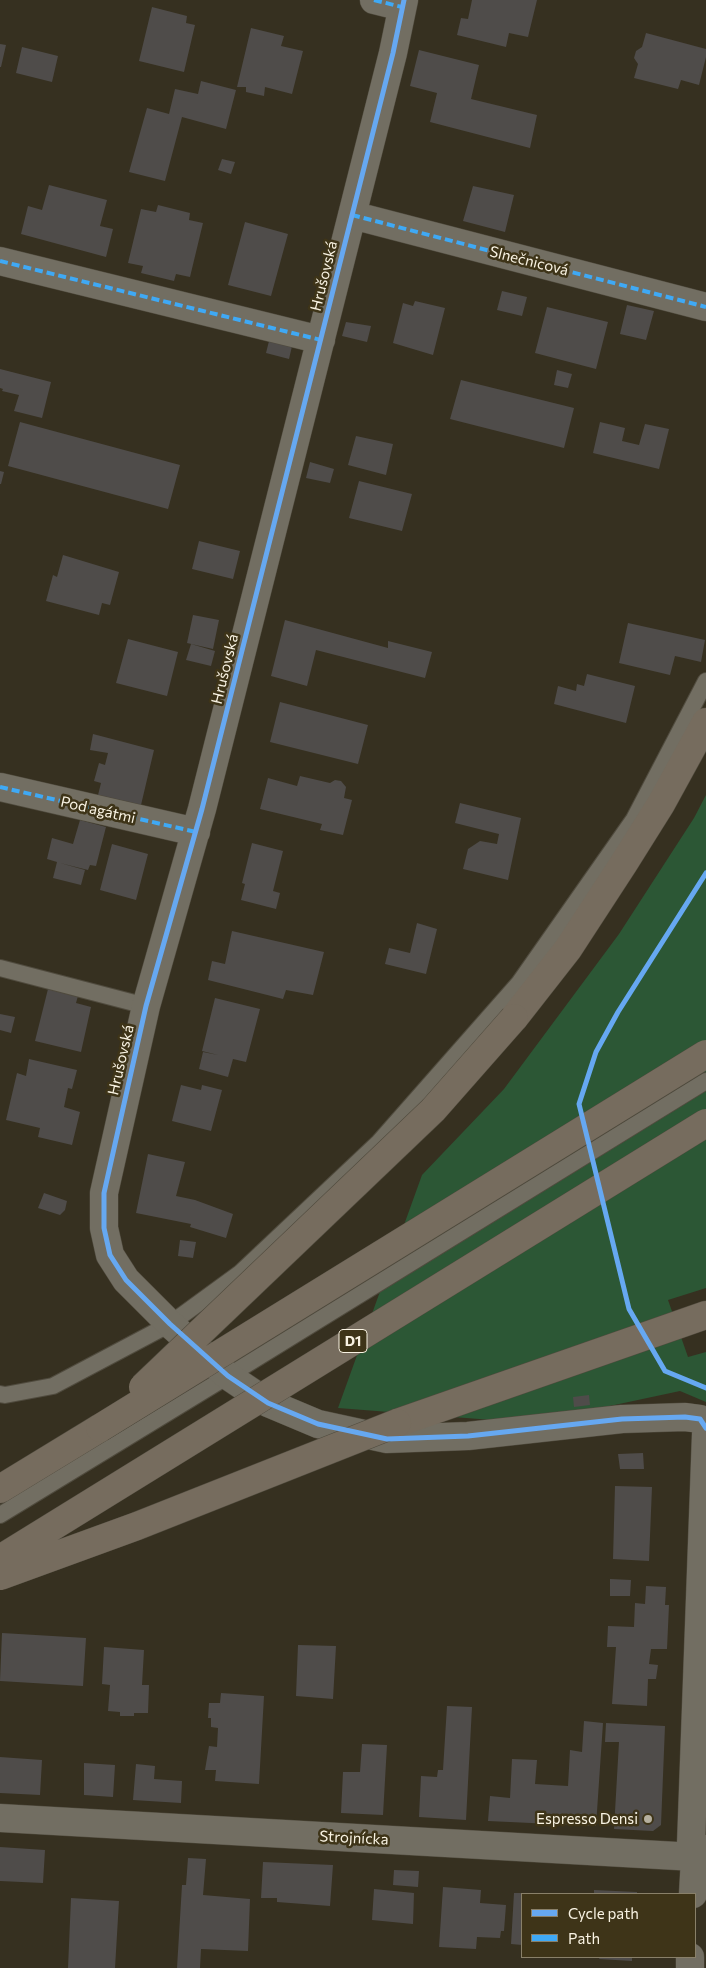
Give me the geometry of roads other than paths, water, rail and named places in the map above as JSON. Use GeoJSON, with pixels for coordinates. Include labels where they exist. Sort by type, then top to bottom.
{"type":"FeatureCollection","features":[{"type":"Feature","properties":{"kind":"highway"},"geometry":{"type":"LineString","coordinates":[[100,1428],[433,1110],[514,1018],[568,949],[614,879],[661,804],[706,722]]}},
{"type":"Feature","properties":{"kind":"highway"},"geometry":{"type":"LineString","coordinates":[[0,1489],[706,1054]]}},
{"type":"Feature","properties":{"kind":"highway","name":"D1"},"geometry":{"type":"LineString","coordinates":[[0,1559],[706,1123]]}},
{"type":"Feature","properties":{"kind":"highway"},"geometry":{"type":"LineString","coordinates":[[0,1576],[137,1526],[397,1423],[706,1316]]}},
{"type":"Feature","properties":{"kind":"street"},"geometry":{"type":"LineString","coordinates":[[374,0],[403,4]]}},
{"type":"Feature","properties":{"kind":"street","name":"Hrušovská"},"geometry":{"type":"LineString","coordinates":[[403,4],[393,53],[196,832],[146,1006],[104,1193],[104,1228],[110,1255],[126,1280],[170,1324],[228,1376],[268,1403],[318,1424],[386,1439],[468,1436],[622,1419],[685,1418],[704,1424]]}},
{"type":"Feature","properties":{"kind":"street","name":"Slnečnicová"},"geometry":{"type":"LineString","coordinates":[[352,215],[706,307]]}},
{"type":"Feature","properties":{"kind":"street"},"geometry":{"type":"LineString","coordinates":[[0,261],[321,340]]}},
{"type":"Feature","properties":{"kind":"street","name":"Pod agátmi"},"geometry":{"type":"LineString","coordinates":[[0,787],[196,832]]}},
{"type":"Feature","properties":{"kind":"street"},"geometry":{"type":"LineString","coordinates":[[693,1893],[701,1853],[691,1844],[704,1424]]}},
{"type":"Feature","properties":{"kind":"street","name":"Strojnícka"},"geometry":{"type":"LineString","coordinates":[[0,1818],[701,1853]]}},
{"type":"Feature","properties":{"kind":"lane"},"geometry":{"type":"LineString","coordinates":[[0,1394],[5,1395],[53,1386],[170,1324],[240,1274],[379,1142],[518,983],[634,819],[706,681]]}},
{"type":"Feature","properties":{"kind":"lane"},"geometry":{"type":"LineString","coordinates":[[0,968],[146,1006]]}},
{"type":"Feature","properties":{"kind":"lane"},"geometry":{"type":"LineString","coordinates":[[0,1515],[706,1081]]}},
{"type":"Feature","properties":{"kind":"place","name":"Espresso Densi"},"geometry":{"type":"Point","coordinates":[648,1819]}}]}
